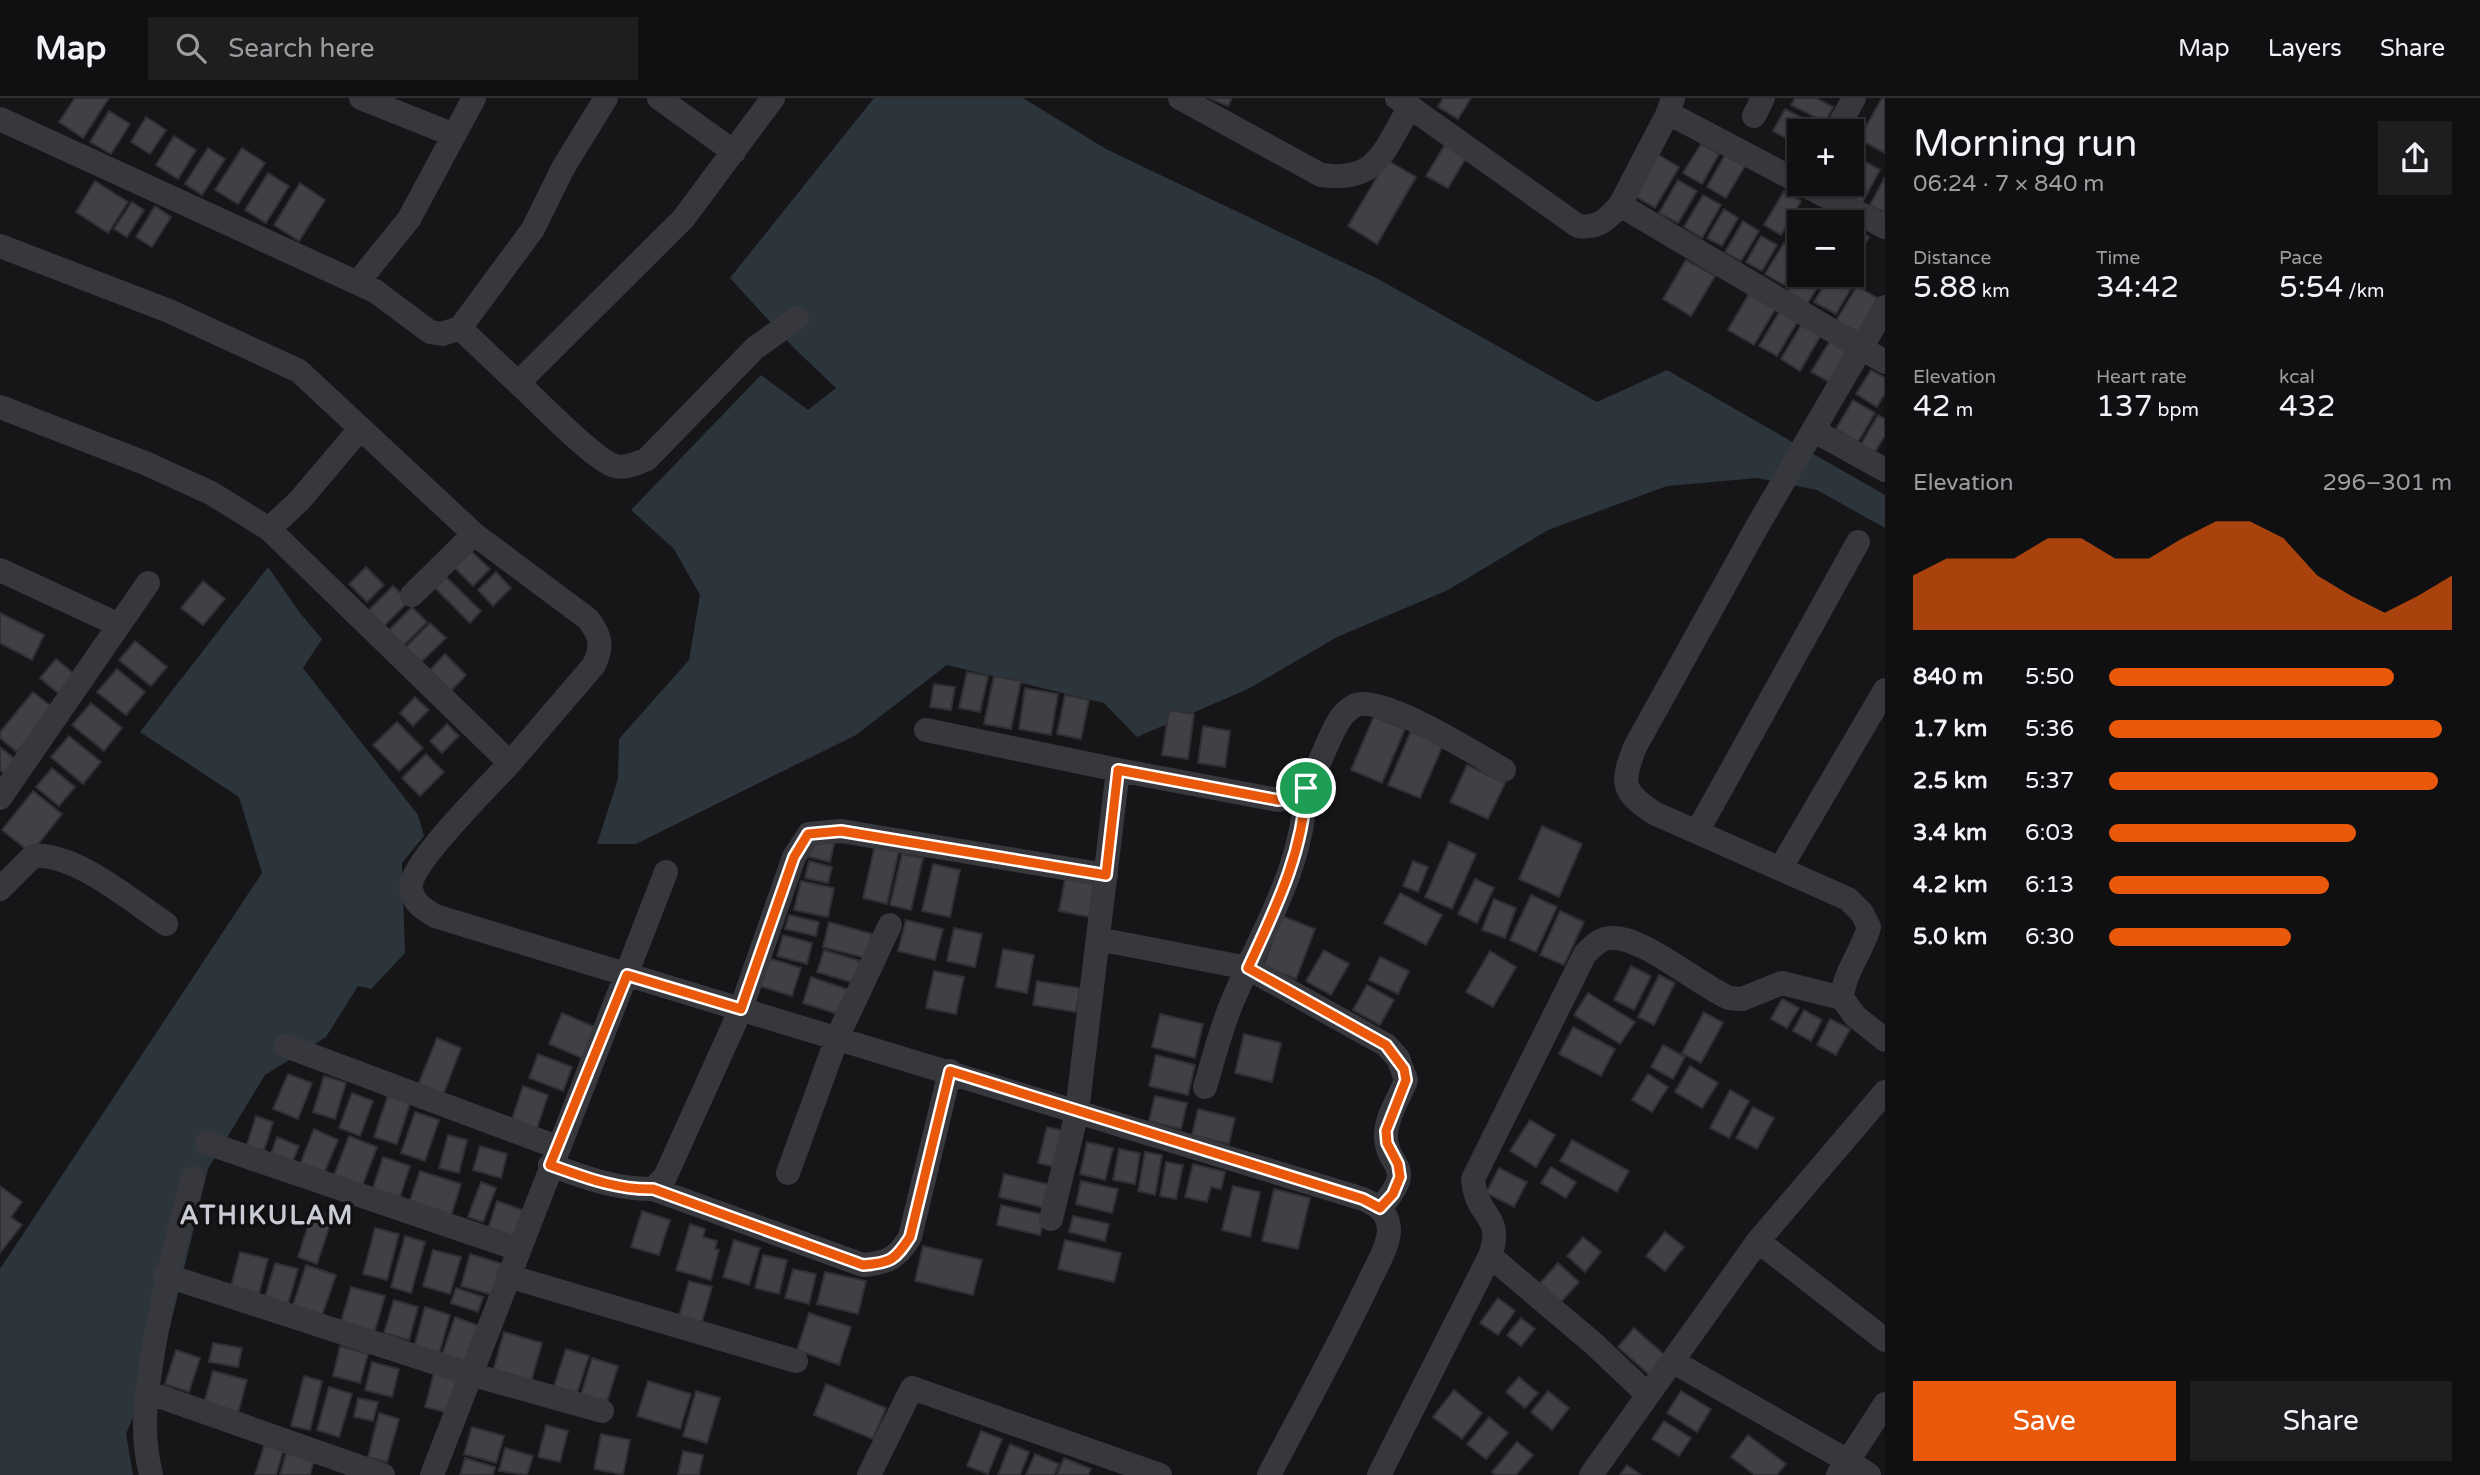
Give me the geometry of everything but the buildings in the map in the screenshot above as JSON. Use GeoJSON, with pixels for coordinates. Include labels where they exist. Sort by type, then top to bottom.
{"type":"FeatureCollection","features":[{"type":"Feature","properties":{"kind":"street"},"geometry":{"type":"LineString","coordinates":[[361,98],[454,135]]}},
{"type":"Feature","properties":{"kind":"street"},"geometry":{"type":"LineString","coordinates":[[358,282],[409,219],[474,98]]}},
{"type":"Feature","properties":{"kind":"street"},"geometry":{"type":"LineString","coordinates":[[0,119],[358,282],[375,291],[430,332],[442,334],[460,328],[533,229],[563,169],[606,98]]}},
{"type":"Feature","properties":{"kind":"street"},"geometry":{"type":"LineString","coordinates":[[659,98],[734,152]]}},
{"type":"Feature","properties":{"kind":"street"},"geometry":{"type":"LineString","coordinates":[[518,383],[683,219],[773,98]]}},
{"type":"Feature","properties":{"kind":"street"},"geometry":{"type":"LineString","coordinates":[[1180,98],[1321,175],[1343,178],[1359,176],[1375,163],[1403,103],[1578,226],[1588,227],[1604,223],[1620,205],[1670,105],[1787,174]]}},
{"type":"Feature","properties":{"kind":"street"},"geometry":{"type":"LineString","coordinates":[[1843,119],[1854,98]]}},
{"type":"Feature","properties":{"kind":"street"},"geometry":{"type":"LineString","coordinates":[[1827,196],[1885,227]]}},
{"type":"Feature","properties":{"kind":"street"},"geometry":{"type":"LineString","coordinates":[[1620,205],[1885,362]]}},
{"type":"Feature","properties":{"kind":"street"},"geometry":{"type":"LineString","coordinates":[[0,246],[169,311],[299,371],[474,534],[588,619],[599,633],[601,646],[594,665],[428,853],[413,876],[412,895],[420,906],[435,916],[950,1071],[1363,1199],[1380,1208],[1387,1217],[1389,1232],[1384,1250],[1269,1475]]}},
{"type":"Feature","properties":{"kind":"street"},"geometry":{"type":"LineString","coordinates":[[1842,998],[1843,985],[1865,944],[1869,927],[1862,913],[1848,899],[1654,813],[1634,800],[1625,786],[1626,771],[1635,747],[1885,307]]}},
{"type":"Feature","properties":{"kind":"street"},"geometry":{"type":"LineString","coordinates":[[460,328],[597,455],[615,466],[631,466],[647,459],[755,348],[797,318]]}},
{"type":"Feature","properties":{"kind":"street"},"geometry":{"type":"LineString","coordinates":[[0,407],[178,478],[211,493],[269,528],[510,763]]}},
{"type":"Feature","properties":{"kind":"street"},"geometry":{"type":"LineString","coordinates":[[269,528],[299,501],[360,429]]}},
{"type":"Feature","properties":{"kind":"street"},"geometry":{"type":"LineString","coordinates":[[1814,430],[1885,470]]}},
{"type":"Feature","properties":{"kind":"street"},"geometry":{"type":"LineString","coordinates":[[412,596],[474,534]]}},
{"type":"Feature","properties":{"kind":"street"},"geometry":{"type":"LineString","coordinates":[[1697,832],[1858,542]]}},
{"type":"Feature","properties":{"kind":"street"},"geometry":{"type":"LineString","coordinates":[[0,570],[119,625]]}},
{"type":"Feature","properties":{"kind":"street"},"geometry":{"type":"LineString","coordinates":[[0,798],[148,583]]}},
{"type":"Feature","properties":{"kind":"street"},"geometry":{"type":"LineString","coordinates":[[1780,869],[1885,690]]}},
{"type":"Feature","properties":{"kind":"street"},"geometry":{"type":"LineString","coordinates":[[1205,1087],[1231,1006],[1295,863],[1304,822],[1306,788],[1342,715],[1357,705],[1375,705],[1414,720],[1504,770]]}},
{"type":"Feature","properties":{"kind":"street"},"geometry":{"type":"LineString","coordinates":[[926,730],[1278,800],[1294,798],[1306,788]]}},
{"type":"Feature","properties":{"kind":"street"},"geometry":{"type":"LineString","coordinates":[[1051,1219],[1077,1112],[1118,770]]}},
{"type":"Feature","properties":{"kind":"street"},"geometry":{"type":"LineString","coordinates":[[653,1189],[665,1177],[678,1153],[741,1009],[794,857],[808,834],[841,831],[1106,875]]}},
{"type":"Feature","properties":{"kind":"street"},"geometry":{"type":"LineString","coordinates":[[0,889],[33,856],[48,855],[77,866],[166,924]]}},
{"type":"Feature","properties":{"kind":"street"},"geometry":{"type":"LineString","coordinates":[[432,1475],[666,872]]}},
{"type":"Feature","properties":{"kind":"street"},"geometry":{"type":"LineString","coordinates":[[788,1173],[837,1038],[891,925]]}},
{"type":"Feature","properties":{"kind":"street"},"geometry":{"type":"LineString","coordinates":[[1379,1475],[1490,1256],[1496,1239],[1496,1225],[1480,1208],[1474,1195],[1473,1179],[1478,1164],[1585,954],[1598,941],[1612,938],[1640,946],[1730,998],[1742,999],[1782,984],[1796,984],[1842,998],[1855,1016],[1885,1040]]}},
{"type":"Feature","properties":{"kind":"street"},"geometry":{"type":"LineString","coordinates":[[1098,939],[1248,968],[1386,1045],[1404,1069],[1406,1080],[1386,1131],[1387,1143],[1398,1164],[1400,1177],[1393,1194],[1380,1208]]}},
{"type":"Feature","properties":{"kind":"street"},"geometry":{"type":"LineString","coordinates":[[286,1046],[554,1156],[598,1182],[635,1189],[653,1189],[863,1265],[886,1264],[898,1255],[910,1237],[950,1071]]}},
{"type":"Feature","properties":{"kind":"street"},"geometry":{"type":"LineString","coordinates":[[1591,1475],[1758,1241],[1885,1091]]}},
{"type":"Feature","properties":{"kind":"street"},"geometry":{"type":"LineString","coordinates":[[207,1143],[518,1249]]}},
{"type":"Feature","properties":{"kind":"street"},"geometry":{"type":"LineString","coordinates":[[150,1475],[144,1449],[142,1418],[165,1275],[193,1178]]}},
{"type":"Feature","properties":{"kind":"street"},"geometry":{"type":"LineString","coordinates":[[1758,1241],[1885,1340]]}},
{"type":"Feature","properties":{"kind":"street"},"geometry":{"type":"LineString","coordinates":[[1490,1256],[1594,1343],[1648,1395]]}},
{"type":"Feature","properties":{"kind":"street"},"geometry":{"type":"LineString","coordinates":[[165,1275],[470,1374],[602,1411]]}},
{"type":"Feature","properties":{"kind":"street"},"geometry":{"type":"LineString","coordinates":[[508,1276],[796,1361]]}},
{"type":"Feature","properties":{"kind":"street"},"geometry":{"type":"LineString","coordinates":[[1672,1362],[1852,1470],[1885,1404]]}},
{"type":"Feature","properties":{"kind":"street"},"geometry":{"type":"LineString","coordinates":[[869,1475],[912,1388],[1160,1475]]}},
{"type":"Feature","properties":{"kind":"street"},"geometry":{"type":"LineString","coordinates":[[147,1392],[383,1475]]}},
{"type":"Feature","properties":{"kind":"shaded area"},"geometry":{"type":"Polygon","coordinates":[[[874,98],[1023,98],[1106,149],[1380,280],[1597,402],[1667,370],[1885,495],[1885,528],[1817,490],[1757,478],[1667,486],[1548,530],[1448,590],[1337,637],[1248,689],[1137,737],[1104,703],[947,665],[856,735],[636,844],[597,844],[618,779],[619,739],[689,660],[700,595],[674,549],[631,510],[761,375],[808,410],[836,388],[794,348],[730,278],[874,98]]]}},
{"type":"Feature","properties":{"kind":"shaded area"},"geometry":{"type":"Polygon","coordinates":[[[268,567],[322,639],[303,668],[418,815],[424,836],[402,863],[405,953],[371,989],[358,986],[326,1037],[265,1075],[208,1169],[170,1327],[126,1434],[133,1475],[0,1475],[0,1269],[262,873],[239,797],[140,732],[268,567]]]}},
{"type":"Feature","properties":{"kind":"district","name":"ATHIKULAM"},"geometry":{"type":"Point","coordinates":[267,1215]}},
{"type":"Feature","properties":{"kind":"route"},"geometry":{"type":"LineString","coordinates":[[1118,770],[1278,800],[1294,798],[1306,788],[1304,822],[1295,863],[1248,968],[1386,1045],[1398,1058],[1406,1080],[1386,1131],[1387,1143],[1398,1164],[1400,1177],[1393,1194],[1380,1208],[1363,1199],[950,1071],[910,1237],[898,1255],[886,1264],[863,1265],[653,1189],[635,1189],[598,1182],[550,1165],[627,975],[741,1009],[794,857],[808,834],[817,831],[841,831],[1106,875],[1118,770]]}}]}
